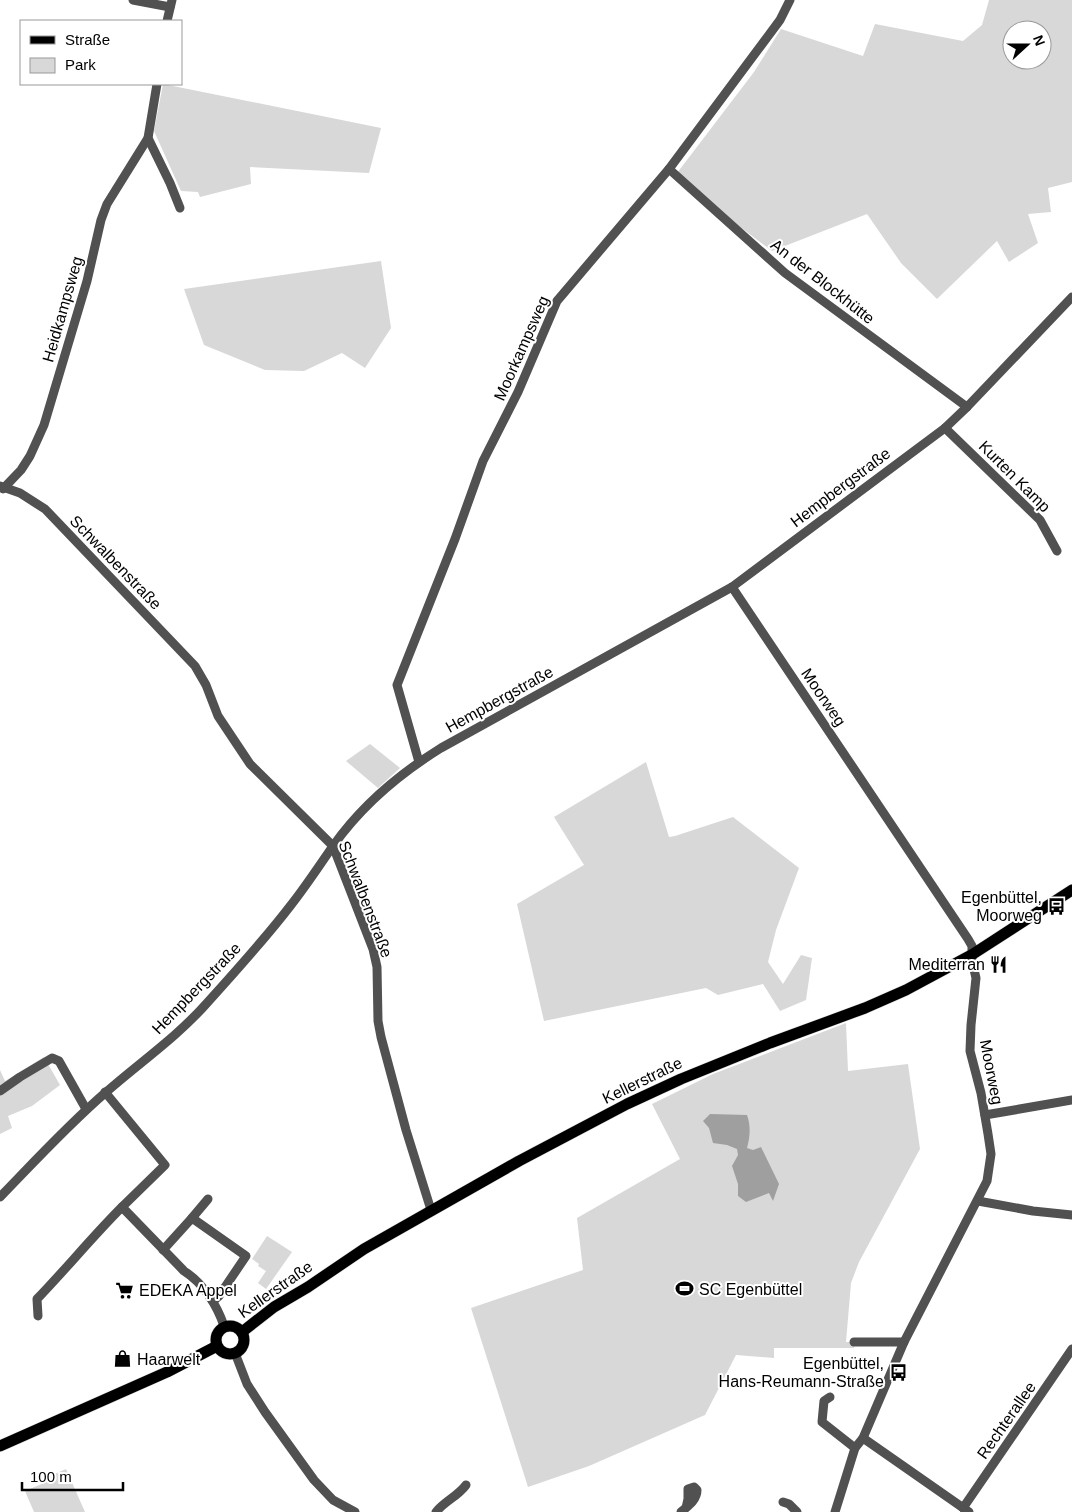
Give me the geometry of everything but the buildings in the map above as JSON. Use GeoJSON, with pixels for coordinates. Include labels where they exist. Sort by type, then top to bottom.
{"type":"FeatureCollection","features":[{"type":"Feature","properties":{"kind":"main road","name":"Kellerstraße"},"geometry":{"type":"LineString","coordinates":[[242,1332],[274,1307],[308,1287],[364,1249],[519,1162],[646,1095],[716,1064],[882,1001],[923,982],[972,954],[1072,890]]}},
{"type":"Feature","properties":{"kind":"main road","name":"Kellerstraße"},"geometry":{"type":"LineString","coordinates":[[217,1346],[218,1331],[224,1326],[234,1326],[242,1332],[244,1342],[235,1352]]}},
{"type":"Feature","properties":{"kind":"main road"},"geometry":{"type":"LineString","coordinates":[[0,1446],[166,1372],[217,1346],[225,1353],[235,1352]]}},
{"type":"Feature","properties":{"kind":"street"},"geometry":{"type":"LineString","coordinates":[[133,0],[171,3],[167,20]]}},
{"type":"Feature","properties":{"kind":"street","name":"Moorkampsweg"},"geometry":{"type":"LineString","coordinates":[[419,762],[398,684],[483,462],[514,401],[557,301],[669,169],[780,20],[790,0]]}},
{"type":"Feature","properties":{"kind":"street","name":"Heidkampsweg"},"geometry":{"type":"LineString","coordinates":[[2,488],[21,470],[30,456],[44,425],[87,281],[106,204],[148,138],[157,85]]}},
{"type":"Feature","properties":{"kind":"street"},"geometry":{"type":"LineString","coordinates":[[148,138],[180,208]]}},
{"type":"Feature","properties":{"kind":"street","name":"An der Blockhütte"},"geometry":{"type":"LineString","coordinates":[[669,169],[785,273],[967,407]]}},
{"type":"Feature","properties":{"kind":"street","name":"Hempbergstraße"},"geometry":{"type":"LineString","coordinates":[[0,1197],[86,1109],[166,1043],[206,1004],[290,907],[333,846],[378,794],[419,762],[732,587],[945,428],[1072,297]]}},
{"type":"Feature","properties":{"kind":"street","name":"Kurten Kamp"},"geometry":{"type":"LineString","coordinates":[[945,428],[1040,520],[1057,551]]}},
{"type":"Feature","properties":{"kind":"street","name":"Schwalbenstraße"},"geometry":{"type":"LineString","coordinates":[[2,488],[20,492],[45,509],[195,666],[206,685],[218,716],[250,764],[333,846],[373,949],[377,967],[378,1021],[381,1037],[408,1138],[431,1210]]}},
{"type":"Feature","properties":{"kind":"street","name":"Moorweg"},"geometry":{"type":"LineString","coordinates":[[732,587],[972,946],[972,961],[976,978],[970,1025],[970,1051],[985,1115],[991,1154],[988,1181],[904,1342],[863,1438],[855,1448],[835,1512]]}},
{"type":"Feature","properties":{"kind":"street"},"geometry":{"type":"LineString","coordinates":[[0,1091],[52,1058],[59,1061],[86,1109]]}},
{"type":"Feature","properties":{"kind":"street"},"geometry":{"type":"LineString","coordinates":[[38,1316],[37,1299],[65,1270],[87,1242],[165,1165],[105,1092]]}},
{"type":"Feature","properties":{"kind":"street"},"geometry":{"type":"LineString","coordinates":[[985,1115],[1072,1100]]}},
{"type":"Feature","properties":{"kind":"street"},"geometry":{"type":"LineString","coordinates":[[163,1250],[208,1199]]}},
{"type":"Feature","properties":{"kind":"street"},"geometry":{"type":"LineString","coordinates":[[978,1201],[1033,1212],[1072,1215]]}},
{"type":"Feature","properties":{"kind":"street"},"geometry":{"type":"LineString","coordinates":[[122,1207],[191,1276],[218,1309],[224,1326]]}},
{"type":"Feature","properties":{"kind":"street"},"geometry":{"type":"LineString","coordinates":[[192,1218],[246,1256],[218,1296],[212,1301]]}},
{"type":"Feature","properties":{"kind":"street"},"geometry":{"type":"LineString","coordinates":[[854,1342],[904,1342]]}},
{"type":"Feature","properties":{"kind":"street","name":"Rechterallee"},"geometry":{"type":"LineString","coordinates":[[966,1510],[1072,1349]]}},
{"type":"Feature","properties":{"kind":"street"},"geometry":{"type":"LineString","coordinates":[[235,1352],[247,1384],[314,1480],[333,1500],[355,1512]]}},
{"type":"Feature","properties":{"kind":"street"},"geometry":{"type":"LineString","coordinates":[[830,1397],[824,1401],[822,1422],[855,1448]]}},
{"type":"Feature","properties":{"kind":"street"},"geometry":{"type":"LineString","coordinates":[[863,1438],[966,1510]]}},
{"type":"Feature","properties":{"kind":"street"},"geometry":{"type":"LineString","coordinates":[[436,1512],[460,1493],[466,1484]]}},
{"type":"Feature","properties":{"kind":"street"},"geometry":{"type":"LineString","coordinates":[[783,1502],[789,1504],[797,1512]]}},
{"type":"Feature","properties":{"kind":"green space"},"geometry":{"type":"Polygon","coordinates":[[[989,0],[1072,0],[1072,182],[1048,188],[1051,212],[1028,214],[1038,243],[1009,262],[997,241],[937,299],[901,263],[867,214],[772,251],[674,177],[754,72],[781,29],[863,56],[875,24],[963,41],[982,25],[989,0]]]}},
{"type":"Feature","properties":{"kind":"green space"},"geometry":{"type":"Polygon","coordinates":[[[163,85],[381,128],[369,173],[250,167],[251,184],[200,197],[198,192],[181,191],[154,131],[163,85]]]}},
{"type":"Feature","properties":{"kind":"green space"},"geometry":{"type":"Polygon","coordinates":[[[381,261],[391,328],[365,368],[342,353],[304,371],[265,370],[204,345],[184,289],[381,261]]]}},
{"type":"Feature","properties":{"kind":"green space"},"geometry":{"type":"Polygon","coordinates":[[[370,744],[400,768],[378,788],[346,761],[370,744]]]}},
{"type":"Feature","properties":{"kind":"green space"},"geometry":{"type":"Polygon","coordinates":[[[646,762],[669,837],[733,817],[799,868],[776,930],[768,962],[783,984],[801,955],[812,958],[806,1000],[780,1011],[763,984],[718,995],[706,988],[544,1021],[517,904],[584,865],[554,817],[646,762]]]}},
{"type":"Feature","properties":{"kind":"green space","name":"SC Egenbüttel"},"geometry":{"type":"Polygon","coordinates":[[[846,1023],[848,1071],[908,1064],[920,1149],[859,1262],[851,1283],[846,1342],[854,1342],[854,1348],[774,1348],[774,1358],[736,1355],[705,1415],[589,1466],[528,1487],[471,1308],[583,1270],[577,1218],[680,1159],[652,1104],[713,1074],[846,1023]]]}},
{"type":"Feature","properties":{"kind":"green space"},"geometry":{"type":"Polygon","coordinates":[[[44,1057],[60,1085],[32,1106],[8,1116],[12,1128],[0,1134],[0,1070],[5,1081],[44,1057]]]}},
{"type":"Feature","properties":{"kind":"green space"},"geometry":{"type":"Polygon","coordinates":[[[267,1236],[292,1252],[266,1289],[258,1283],[266,1271],[252,1259],[267,1236]]]}},
{"type":"Feature","properties":{"kind":"green space"},"geometry":{"type":"Polygon","coordinates":[[[66,1469],[85,1512],[34,1512],[25,1491],[44,1483],[43,1479],[66,1469]]]}},
{"type":"Feature","properties":{"kind":"shaded area"},"geometry":{"type":"Polygon","coordinates":[[[710,1114],[747,1115],[750,1132],[747,1148],[753,1150],[761,1147],[779,1184],[773,1201],[769,1193],[746,1202],[738,1196],[738,1184],[732,1166],[738,1155],[737,1149],[713,1143],[709,1128],[703,1121],[710,1114]]]}},
{"type":"Feature","properties":{"kind":"place","name":"Egenbüttel, Moorweg"},"geometry":{"type":"Point","coordinates":[1056,906]}},
{"type":"Feature","properties":{"kind":"place","name":"Mediterran"},"geometry":{"type":"Point","coordinates":[999,964]}},
{"type":"Feature","properties":{"kind":"place","name":"SC Egenbüttel"},"geometry":{"type":"Point","coordinates":[685,1289]}},
{"type":"Feature","properties":{"kind":"place","name":"EDEKA Appel"},"geometry":{"type":"Point","coordinates":[125,1290]}},
{"type":"Feature","properties":{"kind":"place","name":"Haarwelt"},"geometry":{"type":"Point","coordinates":[123,1359]}},
{"type":"Feature","properties":{"kind":"place","name":"Egenbüttel, Hans-Reumann-Straße"},"geometry":{"type":"Point","coordinates":[898,1372]}}]}
